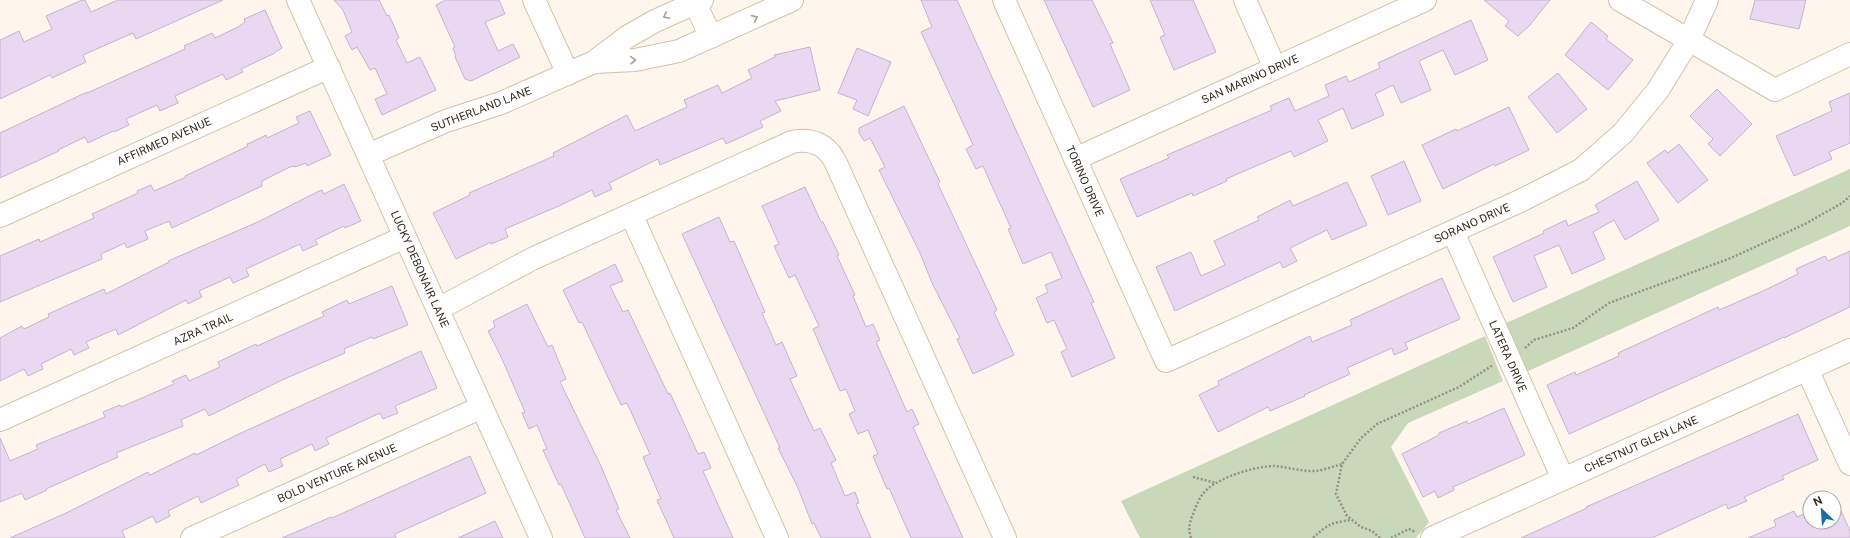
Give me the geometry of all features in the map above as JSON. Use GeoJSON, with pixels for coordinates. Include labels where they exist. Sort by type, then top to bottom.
{"type":"FeatureCollection","features":[{"type":"Feature","properties":{"kind":"street","name":"LUCKY DEBONAIR LANE"},"geometry":{"type":"LineString","coordinates":[[298,0],[541,538]]}},
{"type":"Feature","properties":{"kind":"street"},"geometry":{"type":"LineString","coordinates":[[534,0],[568,74]]}},
{"type":"Feature","properties":{"kind":"street","name":"SUTHERLAND LANE"},"geometry":{"type":"LineString","coordinates":[[594,62],[635,60],[656,57],[679,51],[792,0]]}},
{"type":"Feature","properties":{"kind":"street","name":"TORINO DRIVE"},"geometry":{"type":"LineString","coordinates":[[1004,0],[1166,361]]}},
{"type":"Feature","properties":{"kind":"street"},"geometry":{"type":"LineString","coordinates":[[1245,0],[1275,68]]}},
{"type":"Feature","properties":{"kind":"street","name":"SAN MARINO DRIVE"},"geometry":{"type":"LineString","coordinates":[[1075,159],[1425,0]]}},
{"type":"Feature","properties":{"kind":"street"},"geometry":{"type":"LineString","coordinates":[[1620,0],[1775,90],[1850,54]]}},
{"type":"Feature","properties":{"kind":"street","name":"SORANO DRIVE"},"geometry":{"type":"LineString","coordinates":[[1166,361],[1453,232],[1520,201],[1581,170],[1623,133],[1658,90],[1689,40],[1707,0]]}},
{"type":"Feature","properties":{"kind":"street"},"geometry":{"type":"LineString","coordinates":[[698,2],[711,37]]}},
{"type":"Feature","properties":{"kind":"street","name":"SUTHERLAND LANE"},"geometry":{"type":"LineString","coordinates":[[368,156],[440,124],[501,103],[594,62],[627,37],[654,21],[698,2]]}},
{"type":"Feature","properties":{"kind":"street","name":"AFFIRMED AVENUE"},"geometry":{"type":"LineString","coordinates":[[0,216],[329,67]]}},
{"type":"Feature","properties":{"kind":"street"},"geometry":{"type":"LineString","coordinates":[[438,309],[466,296],[534,258],[792,142],[809,141],[819,144],[826,149],[835,161],[1005,538]]}},
{"type":"Feature","properties":{"kind":"street"},"geometry":{"type":"LineString","coordinates":[[631,214],[777,538]]}},
{"type":"Feature","properties":{"kind":"street","name":"LATERA DRIVE"},"geometry":{"type":"LineString","coordinates":[[1453,232],[1563,479]]}},
{"type":"Feature","properties":{"kind":"street","name":"AZRA TRAIL"},"geometry":{"type":"LineString","coordinates":[[0,420],[405,237]]}},
{"type":"Feature","properties":{"kind":"street","name":"CHESTNUT GLEN LANE"},"geometry":{"type":"LineString","coordinates":[[1426,536],[1563,479],[1850,350]]}},
{"type":"Feature","properties":{"kind":"street"},"geometry":{"type":"LineString","coordinates":[[1807,369],[1850,464]]}},
{"type":"Feature","properties":{"kind":"street","name":"BOLD VENTURE AVENUE"},"geometry":{"type":"LineString","coordinates":[[192,538],[482,407]]}},
{"type":"Feature","properties":{"kind":"path"},"geometry":{"type":"LineString","coordinates":[[1380,538],[1347,516],[1336,494],[1342,464],[1361,438],[1377,424],[1459,387],[1484,369],[1523,351],[1534,340],[1573,328],[1609,303],[1731,258],[1805,224],[1842,203],[1850,196]]}},
{"type":"Feature","properties":{"kind":"path"},"geometry":{"type":"LineString","coordinates":[[1191,538],[1189,533],[1189,525],[1197,504],[1202,494],[1216,483],[1248,470],[1274,466],[1311,471],[1322,470],[1342,464]]}},
{"type":"Feature","properties":{"kind":"path"},"geometry":{"type":"LineString","coordinates":[[1193,477],[1216,483]]}},
{"type":"Feature","properties":{"kind":"path"},"geometry":{"type":"LineString","coordinates":[[1313,538],[1326,525],[1332,522],[1351,520]]}},
{"type":"Feature","properties":{"kind":"path"},"geometry":{"type":"LineString","coordinates":[[1391,538],[1409,529],[1426,536]]}},
{"type":"Feature","properties":{"kind":"green space"},"geometry":{"type":"Polygon","coordinates":[[[1850,169],[1850,226],[1526,372],[1504,324],[1850,169]]]}},
{"type":"Feature","properties":{"kind":"green space"},"geometry":{"type":"Polygon","coordinates":[[[1485,336],[1503,381],[1408,423],[1391,447],[1429,522],[1416,538],[1140,538],[1121,501],[1485,336]]]}},
{"type":"Feature","properties":{"kind":"building"},"geometry":{"type":"Polygon","coordinates":[[[85,0],[91,12],[118,0],[223,0],[136,39],[133,33],[83,55],[86,62],[52,78],[50,75],[0,99],[0,40],[19,31],[24,42],[52,29],[46,16],[85,0]]]}},
{"type":"Feature","properties":{"kind":"building"},"geometry":{"type":"Polygon","coordinates":[[[334,0],[379,0],[394,26],[399,38],[396,40],[407,63],[420,57],[436,90],[382,115],[375,99],[387,94],[375,68],[370,70],[357,47],[352,50],[345,36],[352,32],[343,10],[334,0]]]}},
{"type":"Feature","properties":{"kind":"building"},"geometry":{"type":"Polygon","coordinates":[[[446,0],[499,0],[505,14],[485,22],[498,51],[513,44],[520,57],[471,81],[465,79],[455,57],[453,48],[455,47],[436,5],[446,0]]]}},
{"type":"Feature","properties":{"kind":"building"},"geometry":{"type":"Polygon","coordinates":[[[921,0],[957,0],[1094,302],[1091,303],[1115,358],[1072,377],[1061,352],[1067,349],[1054,320],[1047,323],[1036,298],[1048,292],[1045,285],[1062,278],[1051,252],[1023,264],[1008,229],[1011,228],[983,166],[976,169],[966,149],[973,145],[921,32],[932,27],[921,0]]]}},
{"type":"Feature","properties":{"kind":"building"},"geometry":{"type":"Polygon","coordinates":[[[1044,0],[1092,0],[1113,43],[1110,44],[1130,90],[1093,107],[1044,0]]]}},
{"type":"Feature","properties":{"kind":"building"},"geometry":{"type":"Polygon","coordinates":[[[1150,0],[1193,0],[1216,52],[1174,70],[1160,37],[1165,35],[1150,0]]]}},
{"type":"Feature","properties":{"kind":"building"},"geometry":{"type":"Polygon","coordinates":[[[1484,0],[1550,0],[1529,26],[1518,36],[1505,26],[1509,21],[1484,0]]]}},
{"type":"Feature","properties":{"kind":"building"},"geometry":{"type":"Polygon","coordinates":[[[1755,0],[1806,0],[1799,29],[1750,19],[1755,0]]]}},
{"type":"Feature","properties":{"kind":"building"},"geometry":{"type":"Polygon","coordinates":[[[265,10],[282,48],[275,53],[241,69],[243,72],[226,80],[223,74],[175,96],[178,103],[160,111],[157,105],[126,119],[129,125],[114,132],[113,131],[88,143],[85,137],[58,150],[59,151],[0,178],[0,133],[87,92],[185,49],[184,46],[212,33],[215,38],[238,27],[245,22],[244,19],[265,10]]]}},
{"type":"Feature","properties":{"kind":"building"},"geometry":{"type":"Polygon","coordinates":[[[1471,20],[1488,60],[1455,75],[1443,50],[1419,61],[1431,90],[1401,103],[1393,85],[1375,94],[1384,115],[1352,129],[1343,108],[1318,120],[1328,141],[1294,157],[1291,151],[1226,179],[1227,181],[1193,196],[1192,193],[1137,217],[1120,179],[1169,158],[1167,155],[1272,110],[1270,106],[1289,98],[1295,111],[1329,96],[1325,85],[1346,76],[1349,82],[1380,68],[1378,63],[1471,20]]]}},
{"type":"Feature","properties":{"kind":"building"},"geometry":{"type":"Polygon","coordinates":[[[1591,22],[1608,36],[1606,39],[1633,60],[1608,90],[1565,55],[1591,22]]]}},
{"type":"Feature","properties":{"kind":"building"},"geometry":{"type":"Polygon","coordinates":[[[810,47],[820,90],[775,101],[781,111],[760,121],[763,127],[726,144],[723,138],[660,165],[658,159],[609,183],[612,189],[595,197],[592,190],[505,229],[508,237],[491,244],[491,242],[456,259],[433,213],[470,195],[469,193],[554,156],[553,153],[627,115],[635,131],[687,107],[684,100],[718,85],[722,93],[752,78],[748,70],[775,57],[774,55],[810,47]]]}},
{"type":"Feature","properties":{"kind":"building"},"geometry":{"type":"Polygon","coordinates":[[[857,48],[891,62],[868,116],[853,109],[857,100],[838,93],[857,48]]]}},
{"type":"Feature","properties":{"kind":"building"},"geometry":{"type":"Polygon","coordinates":[[[1558,73],[1587,109],[1557,133],[1528,97],[1558,73]]]}},
{"type":"Feature","properties":{"kind":"building"},"geometry":{"type":"Polygon","coordinates":[[[1717,89],[1752,124],[1720,156],[1708,144],[1713,139],[1690,116],[1717,89]]]}},
{"type":"Feature","properties":{"kind":"building"},"geometry":{"type":"Polygon","coordinates":[[[1850,93],[1850,143],[1829,152],[1832,159],[1794,176],[1776,136],[1832,111],[1829,102],[1850,93]]]}},
{"type":"Feature","properties":{"kind":"building"},"geometry":{"type":"Polygon","coordinates":[[[904,106],[940,182],[938,184],[997,310],[994,312],[1014,355],[973,374],[957,339],[960,338],[932,283],[920,253],[879,170],[885,167],[870,138],[864,141],[859,133],[859,128],[904,106]]]}},
{"type":"Feature","properties":{"kind":"building"},"geometry":{"type":"Polygon","coordinates":[[[1509,107],[1529,150],[1495,166],[1494,164],[1443,189],[1422,145],[1509,107]]]}},
{"type":"Feature","properties":{"kind":"building"},"geometry":{"type":"Polygon","coordinates":[[[310,111],[331,155],[307,166],[306,163],[295,167],[290,167],[262,181],[262,186],[172,228],[169,221],[145,231],[148,239],[127,248],[125,243],[101,254],[102,259],[0,302],[0,256],[39,239],[40,242],[94,218],[92,214],[138,193],[137,191],[151,185],[154,191],[186,177],[185,176],[248,146],[247,144],[266,135],[267,138],[299,123],[296,117],[310,111]]]}},
{"type":"Feature","properties":{"kind":"building"},"geometry":{"type":"Polygon","coordinates":[[[1679,144],[1708,180],[1678,203],[1647,163],[1665,150],[1668,153],[1679,144]]]}},
{"type":"Feature","properties":{"kind":"building"},"geometry":{"type":"Polygon","coordinates":[[[1404,161],[1421,201],[1388,215],[1371,176],[1404,161]]]}},
{"type":"Feature","properties":{"kind":"building"},"geometry":{"type":"Polygon","coordinates":[[[1637,181],[1659,220],[1625,240],[1614,220],[1593,232],[1605,259],[1572,274],[1559,245],[1534,256],[1547,287],[1513,302],[1493,257],[1544,233],[1543,231],[1566,220],[1568,226],[1599,212],[1595,205],[1637,181]]]}},
{"type":"Feature","properties":{"kind":"building"},"geometry":{"type":"Polygon","coordinates":[[[1347,182],[1367,225],[1332,240],[1327,230],[1290,248],[1297,261],[1283,268],[1280,262],[1175,311],[1156,267],[1191,252],[1201,276],[1225,265],[1214,241],[1259,220],[1257,217],[1290,200],[1293,206],[1347,182]]]}},
{"type":"Feature","properties":{"kind":"building"},"geometry":{"type":"Polygon","coordinates":[[[344,184],[361,221],[345,228],[344,226],[315,240],[318,244],[303,251],[300,244],[246,269],[249,276],[233,283],[230,277],[199,291],[202,297],[188,304],[186,300],[118,335],[116,329],[86,342],[89,348],[74,355],[71,349],[41,364],[43,369],[28,376],[24,369],[0,381],[0,338],[22,326],[24,329],[49,317],[48,314],[104,289],[106,294],[169,262],[168,261],[260,221],[319,191],[322,190],[324,194],[344,184]]]}},
{"type":"Feature","properties":{"kind":"building"},"geometry":{"type":"Polygon","coordinates":[[[805,187],[821,222],[823,222],[839,255],[837,256],[855,295],[853,296],[866,327],[873,324],[880,340],[876,342],[907,412],[912,409],[919,424],[913,427],[963,538],[911,538],[873,456],[878,454],[868,430],[858,434],[849,414],[855,411],[846,389],[840,391],[813,329],[819,326],[795,275],[789,278],[774,246],[779,244],[762,206],[805,187]]]}},
{"type":"Feature","properties":{"kind":"building"},"geometry":{"type":"Polygon","coordinates":[[[719,217],[730,242],[734,241],[765,312],[762,313],[776,345],[782,342],[797,376],[790,379],[814,431],[820,428],[836,460],[831,463],[845,496],[855,492],[859,503],[856,504],[871,538],[821,538],[814,523],[812,524],[798,488],[778,448],[780,448],[682,234],[719,217]]]}},
{"type":"Feature","properties":{"kind":"building"},"geometry":{"type":"Polygon","coordinates":[[[1850,251],[1850,307],[1569,434],[1547,385],[1575,372],[1576,375],[1619,356],[1618,353],[1718,307],[1719,310],[1763,291],[1798,274],[1796,269],[1825,256],[1828,261],[1850,251]]]}},
{"type":"Feature","properties":{"kind":"building"},"geometry":{"type":"Polygon","coordinates":[[[615,264],[623,281],[610,286],[623,312],[628,310],[668,394],[670,393],[698,454],[704,452],[711,468],[703,471],[733,538],[674,538],[657,500],[661,499],[643,457],[650,454],[627,403],[621,405],[582,322],[579,323],[563,290],[615,264]]]}},
{"type":"Feature","properties":{"kind":"building"},"geometry":{"type":"Polygon","coordinates":[[[1442,278],[1460,319],[1405,343],[1408,349],[1394,355],[1392,348],[1347,368],[1350,374],[1304,395],[1305,396],[1270,411],[1268,407],[1218,432],[1199,395],[1219,385],[1218,381],[1310,336],[1312,342],[1352,325],[1350,320],[1442,278]]]}},
{"type":"Feature","properties":{"kind":"building"},"geometry":{"type":"Polygon","coordinates":[[[392,286],[408,325],[373,339],[372,337],[344,349],[345,353],[282,380],[209,416],[205,409],[181,420],[183,426],[116,453],[118,457],[25,500],[22,493],[0,502],[0,438],[10,461],[38,449],[36,445],[105,417],[103,412],[120,405],[121,407],[174,384],[172,381],[186,375],[189,381],[220,367],[218,362],[256,344],[257,346],[324,316],[322,312],[347,300],[349,304],[392,286]]]}},
{"type":"Feature","properties":{"kind":"building"},"geometry":{"type":"Polygon","coordinates":[[[527,304],[548,347],[552,345],[566,379],[560,382],[601,466],[619,509],[616,510],[630,538],[585,538],[561,484],[559,485],[543,450],[547,449],[537,425],[529,429],[522,413],[525,412],[488,331],[495,327],[493,321],[527,304]]]}},
{"type":"Feature","properties":{"kind":"building"},"geometry":{"type":"Polygon","coordinates":[[[421,351],[437,388],[395,406],[398,413],[383,419],[380,413],[326,438],[329,444],[315,451],[312,444],[280,459],[283,466],[269,472],[265,464],[236,479],[239,485],[201,503],[198,496],[168,511],[170,516],[156,523],[153,516],[122,531],[125,538],[10,538],[66,513],[148,472],[150,475],[195,453],[196,455],[421,351]]]}},
{"type":"Feature","properties":{"kind":"building"},"geometry":{"type":"Polygon","coordinates":[[[1504,408],[1525,455],[1453,487],[1454,490],[1438,498],[1435,491],[1423,497],[1402,454],[1439,435],[1439,433],[1467,421],[1468,424],[1504,408]]]}},
{"type":"Feature","properties":{"kind":"building"},"geometry":{"type":"Polygon","coordinates":[[[1798,414],[1818,460],[1782,476],[1784,479],[1744,497],[1747,501],[1728,509],[1726,504],[1652,538],[1521,538],[1587,508],[1586,507],[1798,414]]]}},
{"type":"Feature","properties":{"kind":"building"},"geometry":{"type":"Polygon","coordinates":[[[470,456],[486,493],[395,534],[396,538],[282,538],[331,517],[332,518],[470,456]]]}},
{"type":"Feature","properties":{"kind":"building"},"geometry":{"type":"Polygon","coordinates":[[[1794,511],[1797,517],[1802,515],[1802,530],[1842,530],[1842,513],[1850,531],[1850,538],[1748,538],[1776,526],[1774,520],[1794,511]]]}},
{"type":"Feature","properties":{"kind":"building"},"geometry":{"type":"Polygon","coordinates":[[[495,521],[503,538],[458,538],[495,521]]]}}]}
